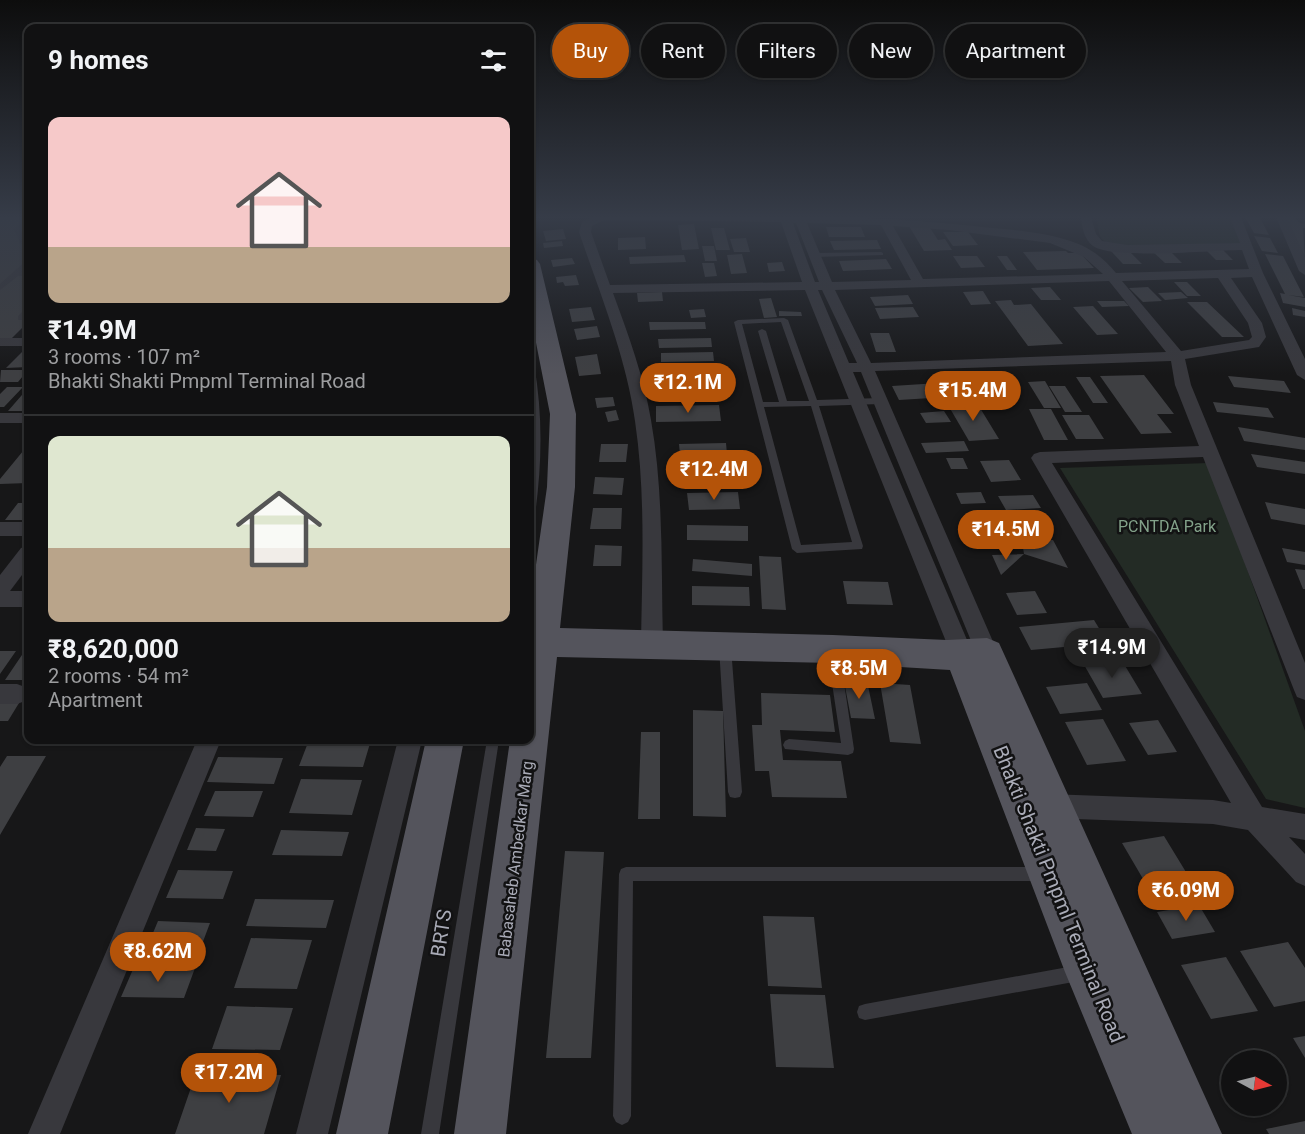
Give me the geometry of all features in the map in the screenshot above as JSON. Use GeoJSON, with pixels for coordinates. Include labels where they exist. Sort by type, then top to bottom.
{"type":"FeatureCollection","features":[{"type":"Feature","properties":{"kind":"main road","name":"Babasaheb Ambedkar Marg"},"geometry":{"type":"LineString","coordinates":[[534,282],[557,387],[563,435],[561,487],[534,712]]}},
{"type":"Feature","properties":{"kind":"main road"},"geometry":{"type":"LineString","coordinates":[[543,642],[974,654]]}},
{"type":"Feature","properties":{"kind":"main road","name":"Bhakti Shakti Pmpml Terminal Road"},"geometry":{"type":"LineString","coordinates":[[974,654],[1106,970],[1158,1134]]}},
{"type":"Feature","properties":{"kind":"main road"},"geometry":{"type":"LineString","coordinates":[[362,1134],[444,744]]}},
{"type":"Feature","properties":{"kind":"main road","name":"Babasaheb Ambedkar Marg"},"geometry":{"type":"LineString","coordinates":[[480,1134],[530,744]]}},
{"type":"Feature","properties":{"kind":"main road"},"geometry":{"type":"LineString","coordinates":[[1106,970],[1196,1134]]}},
{"type":"Feature","properties":{"kind":"street"},"geometry":{"type":"LineString","coordinates":[[598,270],[635,381],[649,466],[652,645]]}},
{"type":"Feature","properties":{"kind":"street"},"geometry":{"type":"LineString","coordinates":[[813,270],[844,368],[974,654]]}},
{"type":"Feature","properties":{"kind":"street"},"geometry":{"type":"LineString","coordinates":[[816,270],[819,286],[866,367],[880,401],[974,654]]}},
{"type":"Feature","properties":{"kind":"street"},"geometry":{"type":"LineString","coordinates":[[912,270],[919,283]]}},
{"type":"Feature","properties":{"kind":"street"},"geometry":{"type":"LineString","coordinates":[[1106,270],[1178,356],[1183,385],[1305,690]]}},
{"type":"Feature","properties":{"kind":"street"},"geometry":{"type":"LineString","coordinates":[[1256,270],[1305,375]]}},
{"type":"Feature","properties":{"kind":"street"},"geometry":{"type":"LineString","coordinates":[[605,289],[1113,279],[1257,273]]}},
{"type":"Feature","properties":{"kind":"street"},"geometry":{"type":"LineString","coordinates":[[844,368],[1178,356],[1254,344],[1259,337],[1255,323],[1222,274]]}},
{"type":"Feature","properties":{"kind":"street"},"geometry":{"type":"LineString","coordinates":[[6,342],[24,323]]}},
{"type":"Feature","properties":{"kind":"street"},"geometry":{"type":"LineString","coordinates":[[1286,333],[1305,338]]}},
{"type":"Feature","properties":{"kind":"street"},"geometry":{"type":"LineString","coordinates":[[6,342],[24,342]]}},
{"type":"Feature","properties":{"kind":"street"},"geometry":{"type":"LineString","coordinates":[[0,418],[24,417]]}},
{"type":"Feature","properties":{"kind":"street"},"geometry":{"type":"LineString","coordinates":[[1210,451],[1040,459],[1255,819],[1305,873]]}},
{"type":"Feature","properties":{"kind":"street"},"geometry":{"type":"LineString","coordinates":[[0,529],[24,529]]}},
{"type":"Feature","properties":{"kind":"street"},"geometry":{"type":"LineString","coordinates":[[0,591],[24,558]]}},
{"type":"Feature","properties":{"kind":"street"},"geometry":{"type":"LineString","coordinates":[[0,599],[24,599]]}},
{"type":"Feature","properties":{"kind":"street"},"geometry":{"type":"LineString","coordinates":[[44,1134],[207,744]]}},
{"type":"Feature","properties":{"kind":"street"},"geometry":{"type":"LineString","coordinates":[[312,1134],[409,744]]}},
{"type":"Feature","properties":{"kind":"street"},"geometry":{"type":"LineString","coordinates":[[1037,806],[1213,812],[1305,827]]}},
{"type":"Feature","properties":{"kind":"lane"},"geometry":{"type":"LineString","coordinates":[[0,288],[20,270]]}},
{"type":"Feature","properties":{"kind":"lane"},"geometry":{"type":"LineString","coordinates":[[16,274],[24,274]]}},
{"type":"Feature","properties":{"kind":"lane"},"geometry":{"type":"LineString","coordinates":[[784,320],[814,403],[858,546],[797,549],[738,322],[784,320]]}},
{"type":"Feature","properties":{"kind":"lane"},"geometry":{"type":"LineString","coordinates":[[762,331],[784,404]]}},
{"type":"Feature","properties":{"kind":"lane"},"geometry":{"type":"LineString","coordinates":[[534,389],[538,414],[534,487]]}},
{"type":"Feature","properties":{"kind":"lane"},"geometry":{"type":"LineString","coordinates":[[760,405],[880,401]]}},
{"type":"Feature","properties":{"kind":"lane"},"geometry":{"type":"LineString","coordinates":[[725,646],[735,792]]}},
{"type":"Feature","properties":{"kind":"lane"},"geometry":{"type":"LineString","coordinates":[[789,745],[848,750],[833,649]]}},
{"type":"Feature","properties":{"kind":"lane","name":"BRTS"},"geometry":{"type":"LineString","coordinates":[[429,1134],[492,744]]}},
{"type":"Feature","properties":{"kind":"lane"},"geometry":{"type":"LineString","coordinates":[[621,1116],[626,874],[1065,875]]}},
{"type":"Feature","properties":{"kind":"lane"},"geometry":{"type":"LineString","coordinates":[[865,1012],[1106,970]]}},
{"type":"Feature","properties":{"kind":"green space","name":"PCNTDA Park"},"geometry":{"type":"Polygon","coordinates":[[[1209,463],[1305,731],[1305,808],[1266,799],[1060,468],[1209,463]]]}},
{"type":"Feature","properties":{"kind":"building"},"geometry":{"type":"Polygon","coordinates":[[[0,270],[24,270],[24,326],[9,341],[0,341],[0,270]]]}},
{"type":"Feature","properties":{"kind":"building"},"geometry":{"type":"Polygon","coordinates":[[[703,270],[716,270],[717,276],[705,277],[703,270]]]}},
{"type":"Feature","properties":{"kind":"building"},"geometry":{"type":"Polygon","coordinates":[[[730,270],[746,270],[747,273],[731,274],[730,270]]]}},
{"type":"Feature","properties":{"kind":"building"},"geometry":{"type":"Polygon","coordinates":[[[769,270],[785,271],[769,272],[769,270]]]}},
{"type":"Feature","properties":{"kind":"building"},"geometry":{"type":"Polygon","coordinates":[[[1273,270],[1290,270],[1304,297],[1288,295],[1305,298],[1305,307],[1283,303],[1280,293],[1285,294],[1273,270]]]}},
{"type":"Feature","properties":{"kind":"building"},"geometry":{"type":"Polygon","coordinates":[[[576,275],[579,285],[565,286],[563,282],[557,283],[556,277],[576,275]]]}},
{"type":"Feature","properties":{"kind":"building"},"geometry":{"type":"Polygon","coordinates":[[[1174,282],[1187,282],[1201,296],[1187,296],[1174,282]]]}},
{"type":"Feature","properties":{"kind":"building"},"geometry":{"type":"Polygon","coordinates":[[[1050,287],[1061,300],[1041,300],[1031,288],[1050,287]]]}},
{"type":"Feature","properties":{"kind":"building"},"geometry":{"type":"Polygon","coordinates":[[[1148,287],[1162,301],[1143,302],[1129,288],[1148,287]]]}},
{"type":"Feature","properties":{"kind":"building"},"geometry":{"type":"Polygon","coordinates":[[[983,291],[991,304],[971,305],[963,292],[983,291]]]}},
{"type":"Feature","properties":{"kind":"building"},"geometry":{"type":"Polygon","coordinates":[[[662,292],[663,301],[638,302],[637,293],[662,292]]]}},
{"type":"Feature","properties":{"kind":"building"},"geometry":{"type":"Polygon","coordinates":[[[1181,292],[1188,298],[1165,300],[1158,293],[1181,292]]]}},
{"type":"Feature","properties":{"kind":"building"},"geometry":{"type":"Polygon","coordinates":[[[908,295],[913,304],[875,306],[870,297],[908,295]]]}},
{"type":"Feature","properties":{"kind":"building"},"geometry":{"type":"Polygon","coordinates":[[[771,298],[777,317],[764,318],[759,299],[771,298]]]}},
{"type":"Feature","properties":{"kind":"building"},"geometry":{"type":"Polygon","coordinates":[[[1011,300],[1014,305],[1031,304],[1063,344],[1028,346],[995,301],[1011,300]]]}},
{"type":"Feature","properties":{"kind":"building"},"geometry":{"type":"Polygon","coordinates":[[[1097,301],[1124,301],[1129,306],[1102,307],[1097,301]]]}},
{"type":"Feature","properties":{"kind":"building"},"geometry":{"type":"Polygon","coordinates":[[[1187,302],[1207,302],[1244,337],[1222,337],[1187,302]]]}},
{"type":"Feature","properties":{"kind":"building"},"geometry":{"type":"Polygon","coordinates":[[[1093,306],[1118,334],[1097,335],[1073,307],[1093,306]]]}},
{"type":"Feature","properties":{"kind":"building"},"geometry":{"type":"Polygon","coordinates":[[[591,307],[595,320],[572,322],[569,309],[591,307]]]}},
{"type":"Feature","properties":{"kind":"building"},"geometry":{"type":"Polygon","coordinates":[[[913,307],[919,317],[880,319],[875,308],[913,307]]]}},
{"type":"Feature","properties":{"kind":"building"},"geometry":{"type":"Polygon","coordinates":[[[1292,308],[1305,311],[1305,317],[1293,315],[1292,308]]]}},
{"type":"Feature","properties":{"kind":"building"},"geometry":{"type":"Polygon","coordinates":[[[704,309],[706,317],[691,318],[689,310],[704,309]]]}},
{"type":"Feature","properties":{"kind":"building"},"geometry":{"type":"Polygon","coordinates":[[[779,311],[801,312],[802,316],[779,316],[779,311]]]}},
{"type":"Feature","properties":{"kind":"building"},"geometry":{"type":"Polygon","coordinates":[[[649,322],[705,322],[706,329],[650,330],[649,322]]]}},
{"type":"Feature","properties":{"kind":"building"},"geometry":{"type":"Polygon","coordinates":[[[597,326],[600,337],[577,340],[574,329],[597,326]]]}},
{"type":"Feature","properties":{"kind":"building"},"geometry":{"type":"Polygon","coordinates":[[[870,333],[889,333],[896,352],[876,352],[870,333]]]}},
{"type":"Feature","properties":{"kind":"building"},"geometry":{"type":"Polygon","coordinates":[[[711,338],[712,347],[659,348],[658,339],[711,338]]]}},
{"type":"Feature","properties":{"kind":"building"},"geometry":{"type":"Polygon","coordinates":[[[22,352],[24,352],[24,367],[6,368],[22,352]]]}},
{"type":"Feature","properties":{"kind":"building"},"geometry":{"type":"Polygon","coordinates":[[[713,352],[714,361],[661,362],[661,353],[713,352]]]}},
{"type":"Feature","properties":{"kind":"building"},"geometry":{"type":"Polygon","coordinates":[[[597,354],[601,374],[579,376],[575,357],[597,354]]]}},
{"type":"Feature","properties":{"kind":"building"},"geometry":{"type":"Polygon","coordinates":[[[687,368],[714,368],[715,378],[688,378],[687,368]]]}},
{"type":"Feature","properties":{"kind":"building"},"geometry":{"type":"Polygon","coordinates":[[[1,370],[24,370],[24,375],[18,382],[0,382],[1,370]]]}},
{"type":"Feature","properties":{"kind":"building"},"geometry":{"type":"Polygon","coordinates":[[[1144,375],[1174,414],[1157,414],[1172,433],[1141,434],[1100,376],[1144,375]]]}},
{"type":"Feature","properties":{"kind":"building"},"geometry":{"type":"Polygon","coordinates":[[[1228,376],[1284,381],[1291,393],[1234,387],[1228,376]]]}},
{"type":"Feature","properties":{"kind":"building"},"geometry":{"type":"Polygon","coordinates":[[[1076,377],[1090,377],[1108,403],[1093,403],[1076,377]]]}},
{"type":"Feature","properties":{"kind":"building"},"geometry":{"type":"Polygon","coordinates":[[[1045,381],[1061,408],[1044,408],[1028,382],[1045,381]]]}},
{"type":"Feature","properties":{"kind":"building"},"geometry":{"type":"Polygon","coordinates":[[[939,383],[947,397],[899,400],[892,386],[939,383]]]}},
{"type":"Feature","properties":{"kind":"building"},"geometry":{"type":"Polygon","coordinates":[[[1049,386],[1065,386],[1082,412],[1065,412],[1049,386]]]}},
{"type":"Feature","properties":{"kind":"building"},"geometry":{"type":"Polygon","coordinates":[[[7,387],[23,387],[4,407],[0,407],[0,394],[7,387]]]}},
{"type":"Feature","properties":{"kind":"building"},"geometry":{"type":"Polygon","coordinates":[[[24,393],[24,411],[8,411],[24,393]]]}},
{"type":"Feature","properties":{"kind":"building"},"geometry":{"type":"Polygon","coordinates":[[[613,397],[615,406],[597,408],[595,398],[613,397]]]}},
{"type":"Feature","properties":{"kind":"building"},"geometry":{"type":"Polygon","coordinates":[[[1213,402],[1268,408],[1274,418],[1217,412],[1213,402]]]}},
{"type":"Feature","properties":{"kind":"building"},"geometry":{"type":"Polygon","coordinates":[[[977,403],[999,439],[969,441],[948,405],[977,403]]]}},
{"type":"Feature","properties":{"kind":"building"},"geometry":{"type":"Polygon","coordinates":[[[719,405],[721,421],[656,422],[656,406],[719,405]]]}},
{"type":"Feature","properties":{"kind":"building"},"geometry":{"type":"Polygon","coordinates":[[[1029,409],[1051,409],[1068,440],[1044,440],[1029,409]]]}},
{"type":"Feature","properties":{"kind":"building"},"geometry":{"type":"Polygon","coordinates":[[[616,410],[619,420],[608,422],[605,412],[616,410]]]}},
{"type":"Feature","properties":{"kind":"building"},"geometry":{"type":"Polygon","coordinates":[[[944,411],[951,422],[926,423],[920,413],[944,411]]]}},
{"type":"Feature","properties":{"kind":"building"},"geometry":{"type":"Polygon","coordinates":[[[1062,415],[1089,415],[1104,439],[1076,439],[1062,415]]]}},
{"type":"Feature","properties":{"kind":"building"},"geometry":{"type":"Polygon","coordinates":[[[1238,427],[1305,438],[1305,450],[1244,441],[1238,427]]]}},
{"type":"Feature","properties":{"kind":"building"},"geometry":{"type":"Polygon","coordinates":[[[964,441],[969,451],[926,453],[921,443],[964,441]]]}},
{"type":"Feature","properties":{"kind":"building"},"geometry":{"type":"Polygon","coordinates":[[[726,443],[727,454],[680,455],[679,444],[726,443]]]}},
{"type":"Feature","properties":{"kind":"building"},"geometry":{"type":"Polygon","coordinates":[[[601,444],[628,444],[626,462],[599,462],[601,444]]]}},
{"type":"Feature","properties":{"kind":"building"},"geometry":{"type":"Polygon","coordinates":[[[24,450],[24,483],[0,484],[0,479],[24,450]]]}},
{"type":"Feature","properties":{"kind":"building"},"geometry":{"type":"Polygon","coordinates":[[[1251,454],[1305,462],[1305,474],[1257,467],[1251,454]]]}},
{"type":"Feature","properties":{"kind":"building"},"geometry":{"type":"Polygon","coordinates":[[[946,458],[963,458],[968,469],[951,469],[946,458]]]}},
{"type":"Feature","properties":{"kind":"building"},"geometry":{"type":"Polygon","coordinates":[[[1009,460],[1021,480],[991,482],[980,461],[1009,460]]]}},
{"type":"Feature","properties":{"kind":"building"},"geometry":{"type":"Polygon","coordinates":[[[737,467],[739,479],[684,480],[683,468],[737,467]]]}},
{"type":"Feature","properties":{"kind":"building"},"geometry":{"type":"Polygon","coordinates":[[[595,477],[624,478],[622,495],[593,494],[595,477]]]}},
{"type":"Feature","properties":{"kind":"building"},"geometry":{"type":"Polygon","coordinates":[[[738,492],[740,509],[689,510],[687,493],[738,492]]]}},
{"type":"Feature","properties":{"kind":"building"},"geometry":{"type":"Polygon","coordinates":[[[981,492],[986,503],[961,504],[956,493],[981,492]]]}},
{"type":"Feature","properties":{"kind":"building"},"geometry":{"type":"Polygon","coordinates":[[[1033,495],[1041,508],[1006,510],[998,496],[1033,495]]]}},
{"type":"Feature","properties":{"kind":"building"},"geometry":{"type":"Polygon","coordinates":[[[1265,502],[1305,509],[1305,525],[1271,519],[1265,502]]]}},
{"type":"Feature","properties":{"kind":"building"},"geometry":{"type":"Polygon","coordinates":[[[18,503],[24,503],[24,520],[5,520],[18,503]]]}},
{"type":"Feature","properties":{"kind":"building"},"geometry":{"type":"Polygon","coordinates":[[[593,508],[622,508],[621,529],[590,529],[593,508]]]}},
{"type":"Feature","properties":{"kind":"building"},"geometry":{"type":"Polygon","coordinates":[[[1001,519],[1009,533],[978,536],[971,521],[1001,519]]]}},
{"type":"Feature","properties":{"kind":"building"},"geometry":{"type":"Polygon","coordinates":[[[687,525],[748,526],[748,541],[687,540],[687,525]]]}},
{"type":"Feature","properties":{"kind":"building"},"geometry":{"type":"Polygon","coordinates":[[[1053,540],[1068,568],[1024,554],[1022,541],[1053,540]]]}},
{"type":"Feature","properties":{"kind":"building"},"geometry":{"type":"Polygon","coordinates":[[[595,545],[622,546],[621,566],[593,566],[595,545]]]}},
{"type":"Feature","properties":{"kind":"building"},"geometry":{"type":"Polygon","coordinates":[[[1282,548],[1305,552],[1305,565],[1287,562],[1282,548]]]}},
{"type":"Feature","properties":{"kind":"building"},"geometry":{"type":"Polygon","coordinates":[[[1024,554],[1001,575],[992,555],[1024,554]]]}},
{"type":"Feature","properties":{"kind":"building"},"geometry":{"type":"Polygon","coordinates":[[[759,556],[781,557],[786,610],[762,609],[759,556]]]}},
{"type":"Feature","properties":{"kind":"building"},"geometry":{"type":"Polygon","coordinates":[[[693,559],[752,564],[752,576],[692,571],[693,559]]]}},
{"type":"Feature","properties":{"kind":"building"},"geometry":{"type":"Polygon","coordinates":[[[1295,569],[1305,570],[1305,589],[1303,589],[1295,569]]]}},
{"type":"Feature","properties":{"kind":"building"},"geometry":{"type":"Polygon","coordinates":[[[843,581],[888,582],[893,605],[847,604],[843,581]]]}},
{"type":"Feature","properties":{"kind":"building"},"geometry":{"type":"Polygon","coordinates":[[[692,586],[749,587],[750,606],[692,605],[692,586]]]}},
{"type":"Feature","properties":{"kind":"building"},"geometry":{"type":"Polygon","coordinates":[[[1035,591],[1047,613],[1017,615],[1006,593],[1035,591]]]}},
{"type":"Feature","properties":{"kind":"building"},"geometry":{"type":"Polygon","coordinates":[[[1094,620],[1108,643],[1031,650],[1019,627],[1094,620]]]}},
{"type":"Feature","properties":{"kind":"building"},"geometry":{"type":"Polygon","coordinates":[[[0,651],[16,651],[0,674],[0,651]]]}},
{"type":"Feature","properties":{"kind":"building"},"geometry":{"type":"Polygon","coordinates":[[[24,652],[24,680],[5,680],[24,652]]]}},
{"type":"Feature","properties":{"kind":"building"},"geometry":{"type":"Polygon","coordinates":[[[1121,659],[1142,694],[1103,698],[1083,663],[1121,659]]]}},
{"type":"Feature","properties":{"kind":"building"},"geometry":{"type":"Polygon","coordinates":[[[844,681],[867,681],[875,719],[851,718],[844,681]]]}},
{"type":"Feature","properties":{"kind":"building"},"geometry":{"type":"Polygon","coordinates":[[[880,683],[910,685],[921,744],[890,742],[880,683]]]}},
{"type":"Feature","properties":{"kind":"building"},"geometry":{"type":"Polygon","coordinates":[[[1087,683],[1102,710],[1060,714],[1046,687],[1087,683]]]}},
{"type":"Feature","properties":{"kind":"building"},"geometry":{"type":"Polygon","coordinates":[[[761,693],[830,695],[835,732],[780,730],[783,760],[841,761],[847,798],[772,797],[769,771],[755,771],[752,725],[762,725],[761,693]]]}},
{"type":"Feature","properties":{"kind":"building"},"geometry":{"type":"Polygon","coordinates":[[[0,703],[19,703],[8,721],[0,721],[0,703]]]}},
{"type":"Feature","properties":{"kind":"building"},"geometry":{"type":"Polygon","coordinates":[[[693,710],[723,711],[726,817],[693,816],[693,710]]]}},
{"type":"Feature","properties":{"kind":"building"},"geometry":{"type":"Polygon","coordinates":[[[1103,719],[1126,761],[1087,765],[1065,722],[1103,719]]]}},
{"type":"Feature","properties":{"kind":"building"},"geometry":{"type":"Polygon","coordinates":[[[1158,720],[1177,752],[1148,755],[1129,723],[1158,720]]]}},
{"type":"Feature","properties":{"kind":"building"},"geometry":{"type":"Polygon","coordinates":[[[641,732],[660,732],[660,819],[638,819],[641,732]]]}},
{"type":"Feature","properties":{"kind":"building"},"geometry":{"type":"Polygon","coordinates":[[[307,744],[370,744],[363,767],[299,766],[307,744]]]}},
{"type":"Feature","properties":{"kind":"building"},"geometry":{"type":"Polygon","coordinates":[[[7,756],[46,756],[0,835],[0,767],[7,756]]]}},
{"type":"Feature","properties":{"kind":"building"},"geometry":{"type":"Polygon","coordinates":[[[218,757],[283,758],[274,784],[207,782],[218,757]]]}},
{"type":"Feature","properties":{"kind":"building"},"geometry":{"type":"Polygon","coordinates":[[[301,779],[362,780],[352,815],[289,813],[301,779]]]}},
{"type":"Feature","properties":{"kind":"building"},"geometry":{"type":"Polygon","coordinates":[[[215,791],[263,791],[253,817],[204,816],[215,791]]]}},
{"type":"Feature","properties":{"kind":"building"},"geometry":{"type":"Polygon","coordinates":[[[196,828],[225,829],[216,851],[187,850],[196,828]]]}},
{"type":"Feature","properties":{"kind":"building"},"geometry":{"type":"Polygon","coordinates":[[[281,830],[349,832],[342,856],[272,855],[281,830]]]}},
{"type":"Feature","properties":{"kind":"building"},"geometry":{"type":"Polygon","coordinates":[[[1164,836],[1189,877],[1146,884],[1122,843],[1164,836]]]}},
{"type":"Feature","properties":{"kind":"building"},"geometry":{"type":"Polygon","coordinates":[[[565,851],[604,852],[591,1058],[546,1058],[565,851]]]}},
{"type":"Feature","properties":{"kind":"building"},"geometry":{"type":"Polygon","coordinates":[[[178,870],[233,871],[223,899],[166,898],[178,870]]]}},
{"type":"Feature","properties":{"kind":"building"},"geometry":{"type":"Polygon","coordinates":[[[255,899],[334,900],[326,928],[246,926],[255,899]]]}},
{"type":"Feature","properties":{"kind":"building"},"geometry":{"type":"Polygon","coordinates":[[[1199,905],[1215,932],[1172,939],[1157,912],[1199,905]]]}},
{"type":"Feature","properties":{"kind":"building"},"geometry":{"type":"Polygon","coordinates":[[[763,916],[814,917],[822,988],[768,986],[763,916]]]}},
{"type":"Feature","properties":{"kind":"building"},"geometry":{"type":"Polygon","coordinates":[[[158,921],[210,923],[196,960],[142,959],[158,921]]]}},
{"type":"Feature","properties":{"kind":"building"},"geometry":{"type":"Polygon","coordinates":[[[251,938],[312,940],[297,989],[234,988],[251,938]]]}},
{"type":"Feature","properties":{"kind":"building"},"geometry":{"type":"Polygon","coordinates":[[[1288,942],[1305,968],[1305,1001],[1274,1007],[1240,951],[1288,942]]]}},
{"type":"Feature","properties":{"kind":"building"},"geometry":{"type":"Polygon","coordinates":[[[1226,957],[1258,1011],[1211,1019],[1181,965],[1226,957]]]}},
{"type":"Feature","properties":{"kind":"building"},"geometry":{"type":"Polygon","coordinates":[[[134,967],[195,968],[184,998],[121,997],[134,967]]]}},
{"type":"Feature","properties":{"kind":"building"},"geometry":{"type":"Polygon","coordinates":[[[770,994],[825,995],[834,1068],[776,1067],[770,994]]]}},
{"type":"Feature","properties":{"kind":"building"},"geometry":{"type":"Polygon","coordinates":[[[227,1006],[293,1008],[280,1050],[212,1049],[227,1006]]]}},
{"type":"Feature","properties":{"kind":"building"},"geometry":{"type":"Polygon","coordinates":[[[1305,1036],[1305,1058],[1293,1038],[1305,1036]]]}},
{"type":"Feature","properties":{"kind":"building"},"geometry":{"type":"Polygon","coordinates":[[[196,1073],[281,1075],[264,1134],[175,1134],[196,1073]]]}},
{"type":"Feature","properties":{"kind":"building"},"geometry":{"type":"Polygon","coordinates":[[[1305,1121],[1305,1134],[1269,1134],[1266,1129],[1305,1121]]]}}]}
